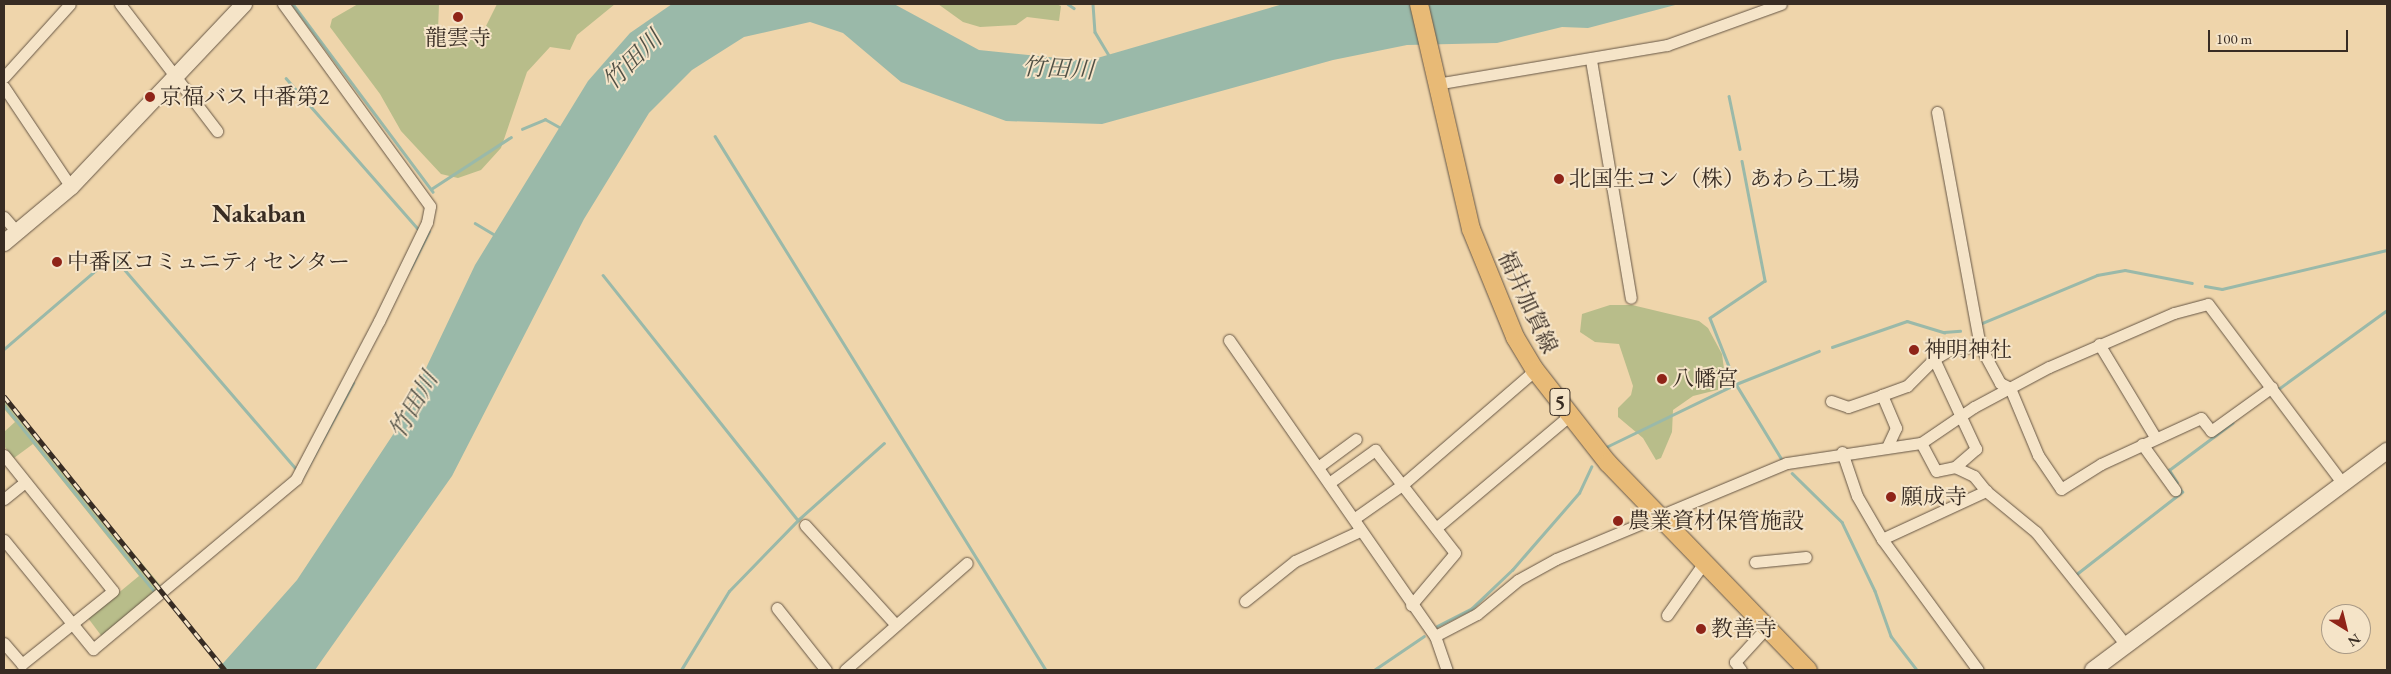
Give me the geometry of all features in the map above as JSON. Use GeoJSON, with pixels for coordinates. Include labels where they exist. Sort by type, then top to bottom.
{"type":"FeatureCollection","features":[{"type":"Feature","properties":{"kind":"main road","name":"福井加賀線"},"geometry":{"type":"LineString","coordinates":[[1419,4],[1436,84],[1472,229],[1515,337],[1535,370],[1656,517],[1808,670]]}},
{"type":"Feature","properties":{"kind":"street"},"geometry":{"type":"LineString","coordinates":[[4,77],[70,4]]}},
{"type":"Feature","properties":{"kind":"street"},"geometry":{"type":"LineString","coordinates":[[120,4],[217,131]]}},
{"type":"Feature","properties":{"kind":"street"},"geometry":{"type":"LineString","coordinates":[[4,243],[72,187],[244,4]]}},
{"type":"Feature","properties":{"kind":"street"},"geometry":{"type":"LineString","coordinates":[[4,540],[93,649],[296,479],[428,222],[430,206],[283,4]]}},
{"type":"Feature","properties":{"kind":"street"},"geometry":{"type":"LineString","coordinates":[[1436,84],[1591,60],[1667,45],[1782,4]]}},
{"type":"Feature","properties":{"kind":"street"},"geometry":{"type":"LineString","coordinates":[[1591,60],[1631,298]]}},
{"type":"Feature","properties":{"kind":"street"},"geometry":{"type":"LineString","coordinates":[[4,87],[72,187]]}},
{"type":"Feature","properties":{"kind":"street"},"geometry":{"type":"LineString","coordinates":[[1937,112],[1980,346],[2000,383],[2010,388],[2038,454],[2061,490],[2155,437],[2201,418],[2211,431],[2272,387]]}},
{"type":"Feature","properties":{"kind":"street"},"geometry":{"type":"LineString","coordinates":[[4,217],[17,232]]}},
{"type":"Feature","properties":{"kind":"street"},"geometry":{"type":"LineString","coordinates":[[1436,636],[1477,614],[1518,580],[1556,559],[1771,468],[1842,452],[1888,445],[1921,443],[1960,417],[2010,388],[2100,344],[2208,304],[2343,484]]}},
{"type":"Feature","properties":{"kind":"street"},"geometry":{"type":"LineString","coordinates":[[1229,340],[1355,518],[1360,531],[1411,605],[1436,636],[1447,670]]}},
{"type":"Feature","properties":{"kind":"street"},"geometry":{"type":"LineString","coordinates":[[2100,344],[2155,437]]}},
{"type":"Feature","properties":{"kind":"street"},"geometry":{"type":"LineString","coordinates":[[1831,400],[1848,406],[1907,386],[1934,358],[1952,348],[1980,346]]}},
{"type":"Feature","properties":{"kind":"street"},"geometry":{"type":"LineString","coordinates":[[1921,443],[1936,471],[1955,467],[1976,449],[1934,358]]}},
{"type":"Feature","properties":{"kind":"street"},"geometry":{"type":"LineString","coordinates":[[1355,518],[1402,486],[1535,370]]}},
{"type":"Feature","properties":{"kind":"street"},"geometry":{"type":"LineString","coordinates":[[1882,395],[1896,428],[1888,445]]}},
{"type":"Feature","properties":{"kind":"street"},"geometry":{"type":"LineString","coordinates":[[1436,528],[1570,414]]}},
{"type":"Feature","properties":{"kind":"street"},"geometry":{"type":"LineString","coordinates":[[1318,467],[1356,439]]}},
{"type":"Feature","properties":{"kind":"street"},"geometry":{"type":"LineString","coordinates":[[2142,444],[2175,490]]}},
{"type":"Feature","properties":{"kind":"street"},"geometry":{"type":"LineString","coordinates":[[1329,483],[1375,450],[1455,552],[1411,605]]}},
{"type":"Feature","properties":{"kind":"street"},"geometry":{"type":"LineString","coordinates":[[2092,670],[2387,451]]}},
{"type":"Feature","properties":{"kind":"street"},"geometry":{"type":"LineString","coordinates":[[1842,452],[1857,496],[1882,539],[1978,670]]}},
{"type":"Feature","properties":{"kind":"street"},"geometry":{"type":"LineString","coordinates":[[4,455],[113,591],[22,664],[4,643]]}},
{"type":"Feature","properties":{"kind":"street"},"geometry":{"type":"LineString","coordinates":[[1955,467],[1974,476],[1986,491],[2036,532],[2126,645]]}},
{"type":"Feature","properties":{"kind":"street"},"geometry":{"type":"LineString","coordinates":[[4,499],[25,482]]}},
{"type":"Feature","properties":{"kind":"street"},"geometry":{"type":"LineString","coordinates":[[1882,539],[1986,491]]}},
{"type":"Feature","properties":{"kind":"street"},"geometry":{"type":"LineString","coordinates":[[805,524],[896,625]]}},
{"type":"Feature","properties":{"kind":"street"},"geometry":{"type":"LineString","coordinates":[[1245,601],[1295,561],[1360,531]]}},
{"type":"Feature","properties":{"kind":"street"},"geometry":{"type":"LineString","coordinates":[[1755,562],[1806,557]]}},
{"type":"Feature","properties":{"kind":"street"},"geometry":{"type":"LineString","coordinates":[[845,670],[967,563]]}},
{"type":"Feature","properties":{"kind":"street"},"geometry":{"type":"LineString","coordinates":[[1667,615],[1703,564]]}},
{"type":"Feature","properties":{"kind":"street"},"geometry":{"type":"LineString","coordinates":[[777,608],[826,670]]}},
{"type":"Feature","properties":{"kind":"street"},"geometry":{"type":"LineString","coordinates":[[1741,670],[1735,662],[1766,628]]}},
{"type":"Feature","properties":{"kind":"green space"},"geometry":{"type":"Polygon","coordinates":[[[358,4],[439,4],[438,31],[451,46],[464,45],[486,26],[497,4],[615,4],[577,35],[570,50],[550,47],[527,72],[501,148],[481,170],[458,178],[441,174],[401,131],[380,94],[330,27],[332,19],[358,4]]]}},
{"type":"Feature","properties":{"kind":"green space"},"geometry":{"type":"Polygon","coordinates":[[[938,4],[1056,4],[1061,6],[1059,21],[1027,17],[1016,25],[980,27],[963,22],[938,4]]]}},
{"type":"Feature","properties":{"kind":"green space"},"geometry":{"type":"Polygon","coordinates":[[[1610,305],[1632,305],[1699,321],[1708,328],[1722,354],[1724,369],[1732,375],[1729,387],[1693,396],[1673,410],[1672,432],[1661,458],[1656,460],[1643,438],[1618,417],[1618,408],[1631,395],[1633,386],[1619,344],[1595,342],[1580,332],[1582,314],[1610,305]]]}},
{"type":"Feature","properties":{"kind":"green space"},"geometry":{"type":"Polygon","coordinates":[[[4,398],[162,587],[103,638],[88,618],[139,576],[33,444],[14,458],[4,446],[4,432],[15,422],[4,409],[4,398]]]}},
{"type":"Feature","properties":{"kind":"water","name":"竹田川"},"geometry":{"type":"Polygon","coordinates":[[[672,4],[894,4],[979,50],[1087,61],[1283,4],[1679,4],[1588,28],[1562,27],[1497,43],[1407,45],[1333,60],[1102,124],[1006,121],[901,82],[843,33],[810,22],[744,37],[692,70],[649,113],[584,219],[452,476],[315,670],[217,670],[297,580],[398,427],[475,265],[588,81],[630,33],[672,4]]]}},
{"type":"Feature","properties":{"kind":"waterway"},"geometry":{"type":"LineString","coordinates":[[293,4],[433,192]]}},
{"type":"Feature","properties":{"kind":"waterway"},"geometry":{"type":"LineString","coordinates":[[1068,4],[1074,8]]}},
{"type":"Feature","properties":{"kind":"waterway"},"geometry":{"type":"LineString","coordinates":[[1093,4],[1095,32],[1110,57]]}},
{"type":"Feature","properties":{"kind":"waterway"},"geometry":{"type":"LineString","coordinates":[[1099,4],[1122,4]]}},
{"type":"Feature","properties":{"kind":"waterway"},"geometry":{"type":"LineString","coordinates":[[286,78],[418,229]]}},
{"type":"Feature","properties":{"kind":"waterway"},"geometry":{"type":"LineString","coordinates":[[1729,96],[1740,149]]}},
{"type":"Feature","properties":{"kind":"waterway"},"geometry":{"type":"LineString","coordinates":[[522,129],[545,119],[561,128]]}},
{"type":"Feature","properties":{"kind":"waterway"},"geometry":{"type":"LineString","coordinates":[[715,136],[1046,670]]}},
{"type":"Feature","properties":{"kind":"waterway"},"geometry":{"type":"LineString","coordinates":[[431,189],[511,137]]}},
{"type":"Feature","properties":{"kind":"waterway"},"geometry":{"type":"LineString","coordinates":[[1742,161],[1765,281],[1710,318],[1736,384],[1781,458]]}},
{"type":"Feature","properties":{"kind":"waterway"},"geometry":{"type":"LineString","coordinates":[[475,223],[495,235]]}},
{"type":"Feature","properties":{"kind":"waterway"},"geometry":{"type":"LineString","coordinates":[[410,269],[429,231]]}},
{"type":"Feature","properties":{"kind":"waterway"},"geometry":{"type":"LineString","coordinates":[[2205,286],[2222,289],[2387,250]]}},
{"type":"Feature","properties":{"kind":"waterway"},"geometry":{"type":"LineString","coordinates":[[113,256],[296,469]]}},
{"type":"Feature","properties":{"kind":"waterway"},"geometry":{"type":"LineString","coordinates":[[4,349],[104,263]]}},
{"type":"Feature","properties":{"kind":"waterway"},"geometry":{"type":"LineString","coordinates":[[1980,324],[2097,275],[2125,270],[2192,283]]}},
{"type":"Feature","properties":{"kind":"waterway"},"geometry":{"type":"LineString","coordinates":[[603,275],[798,520]]}},
{"type":"Feature","properties":{"kind":"waterway"},"geometry":{"type":"LineString","coordinates":[[2277,390],[2387,310]]}},
{"type":"Feature","properties":{"kind":"waterway"},"geometry":{"type":"LineString","coordinates":[[1832,347],[1907,321],[1944,332],[1960,331]]}},
{"type":"Feature","properties":{"kind":"waterway"},"geometry":{"type":"LineString","coordinates":[[1604,448],[1736,384],[1819,351]]}},
{"type":"Feature","properties":{"kind":"waterway"},"geometry":{"type":"LineString","coordinates":[[302,477],[353,383]]}},
{"type":"Feature","properties":{"kind":"waterway"},"geometry":{"type":"LineString","coordinates":[[4,405],[155,592]]}},
{"type":"Feature","properties":{"kind":"waterway"},"geometry":{"type":"LineString","coordinates":[[2177,483],[2169,470],[2232,423]]}},
{"type":"Feature","properties":{"kind":"waterway"},"geometry":{"type":"LineString","coordinates":[[681,670],[729,591],[798,520],[884,443]]}},
{"type":"Feature","properties":{"kind":"waterway"},"geometry":{"type":"LineString","coordinates":[[1437,626],[1471,609],[1512,570],[1579,493],[1591,467]]}},
{"type":"Feature","properties":{"kind":"waterway"},"geometry":{"type":"LineString","coordinates":[[1792,473],[1842,522],[1875,591],[1891,636],[1917,670]]}},
{"type":"Feature","properties":{"kind":"waterway"},"geometry":{"type":"LineString","coordinates":[[2074,576],[2182,492],[2179,488]]}},
{"type":"Feature","properties":{"kind":"waterway"},"geometry":{"type":"LineString","coordinates":[[1374,670],[1424,636]]}},
{"type":"Feature","properties":{"kind":"railway"},"geometry":{"type":"LineString","coordinates":[[4,396],[225,670]]}},
{"type":"Feature","properties":{"kind":"place","name":"龍雲寺"},"geometry":{"type":"Point","coordinates":[458,17]}},
{"type":"Feature","properties":{"kind":"place","name":"京福バス 中番第2"},"geometry":{"type":"Point","coordinates":[150,97]}},
{"type":"Feature","properties":{"kind":"place","name":"北国生コン（株） あわら工場"},"geometry":{"type":"Point","coordinates":[1559,179]}},
{"type":"Feature","properties":{"kind":"place","name":"中番区コミュニティセンター"},"geometry":{"type":"Point","coordinates":[57,262]}},
{"type":"Feature","properties":{"kind":"place","name":"神明神社"},"geometry":{"type":"Point","coordinates":[1914,350]}},
{"type":"Feature","properties":{"kind":"place","name":"八幡宮"},"geometry":{"type":"Point","coordinates":[1662,379]}},
{"type":"Feature","properties":{"kind":"place","name":"願成寺"},"geometry":{"type":"Point","coordinates":[1891,497]}},
{"type":"Feature","properties":{"kind":"place","name":"農業資材保管施設"},"geometry":{"type":"Point","coordinates":[1618,521]}},
{"type":"Feature","properties":{"kind":"place","name":"教善寺"},"geometry":{"type":"Point","coordinates":[1701,629]}},
{"type":"Feature","properties":{"kind":"district","name":"Nakaban"},"geometry":{"type":"Point","coordinates":[259,213]}}]}
